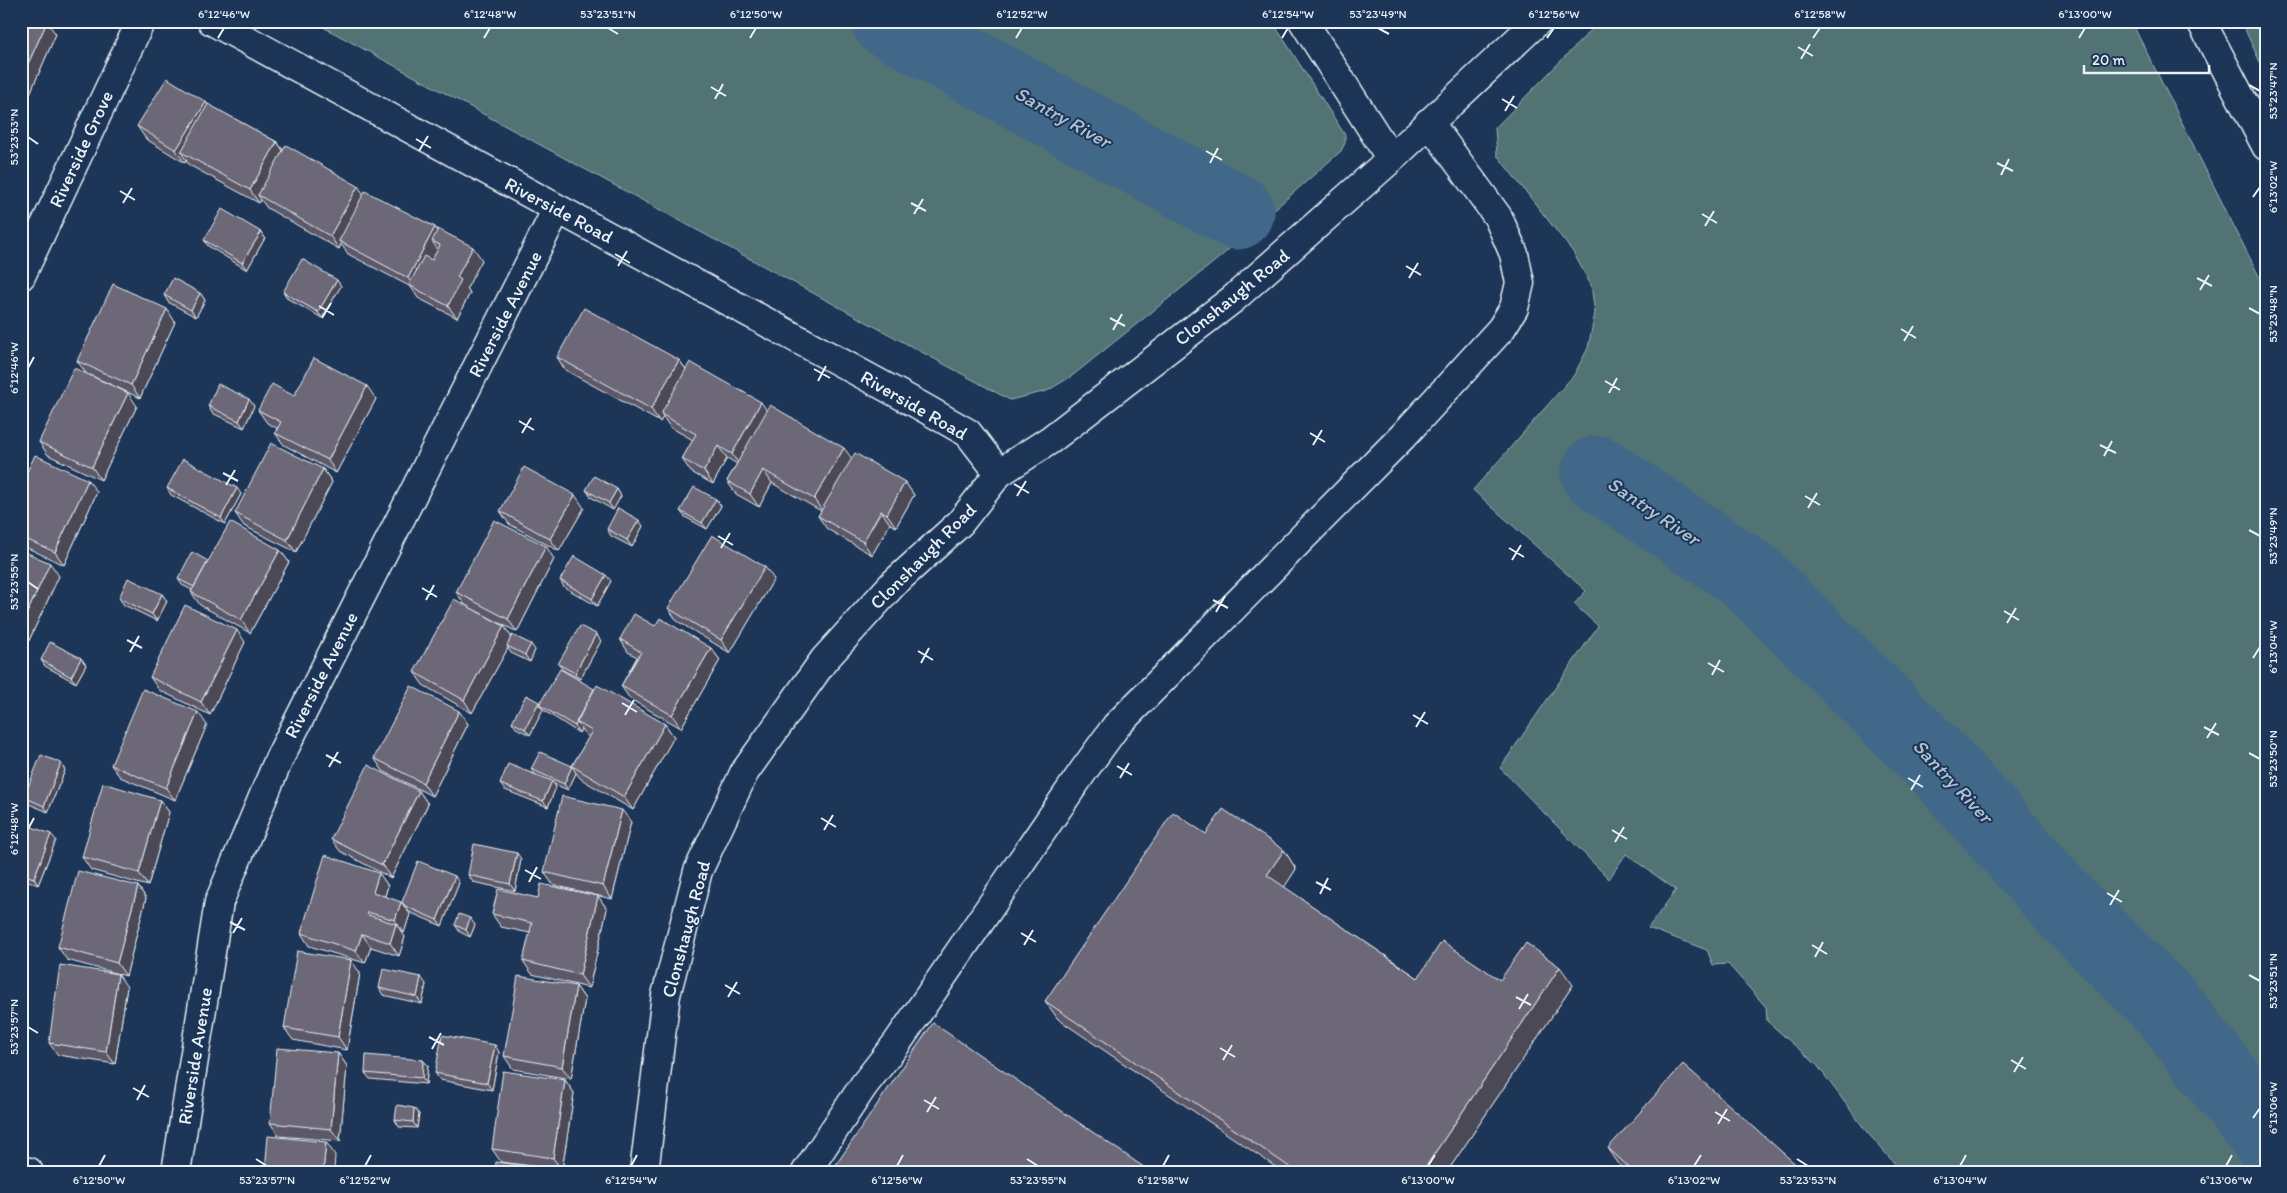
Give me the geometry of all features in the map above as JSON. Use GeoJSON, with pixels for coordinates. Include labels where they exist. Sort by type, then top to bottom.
{"type":"FeatureCollection","features":[{"type":"Feature","properties":{"kind":"street","name":"Riverside Grove"},"geometry":{"type":"LineString","coordinates":[[21,276],[141,21]]}},
{"type":"Feature","properties":{"kind":"street","name":"Riverside Road"},"geometry":{"type":"LineString","coordinates":[[212,21],[968,434],[999,473]]}},
{"type":"Feature","properties":{"kind":"street"},"geometry":{"type":"LineString","coordinates":[[1303,21],[1391,159]]}},
{"type":"Feature","properties":{"kind":"street","name":"Clonshaugh Road"},"geometry":{"type":"LineString","coordinates":[[644,1172],[666,995],[698,872],[744,773],[824,660],[892,584],[960,523],[999,473],[1050,440],[1233,299],[1391,159],[1538,21]]}},
{"type":"Feature","properties":{"kind":"street"},"geometry":{"type":"LineString","coordinates":[[2201,21],[2266,146]]}},
{"type":"Feature","properties":{"kind":"street"},"geometry":{"type":"LineString","coordinates":[[806,1172],[864,1085],[897,1043],[1116,726],[1403,436],[1501,329],[1514,308],[1520,283],[1514,254],[1498,217],[1429,122]]}},
{"type":"Feature","properties":{"kind":"street","name":"Riverside Avenue"},"geometry":{"type":"LineString","coordinates":[[176,1172],[219,902],[278,759],[557,209]]}},
{"type":"Feature","properties":{"kind":"street"},"geometry":{"type":"LineString","coordinates":[[21,1171],[29,1172]]}},
{"type":"Feature","properties":{"kind":"green space"},"geometry":{"type":"Polygon","coordinates":[[[312,21],[1272,21],[1345,135],[1345,143],[1341,151],[1219,258],[1072,376],[1047,391],[1010,400],[312,21]]]}},
{"type":"Feature","properties":{"kind":"green space"},"geometry":{"type":"Polygon","coordinates":[[[1600,21],[2131,21],[2266,290],[2266,1172],[1902,1172],[1866,1131],[1817,1065],[1767,1021],[1766,1007],[1728,964],[1713,965],[1707,950],[1648,928],[1676,890],[1626,854],[1609,879],[1500,768],[1598,626],[1574,604],[1586,591],[1473,490],[1574,375],[1588,348],[1595,313],[1591,285],[1573,252],[1497,155],[1495,128],[1600,21]]]}},
{"type":"Feature","properties":{"kind":"green space"},"geometry":{"type":"Polygon","coordinates":[[[2241,21],[2266,21],[2266,75],[2241,21]]]}},
{"type":"Feature","properties":{"kind":"building"},"geometry":{"type":"Polygon","coordinates":[[[21,21],[47,22],[21,79],[21,21]]]}},
{"type":"Feature","properties":{"kind":"building"},"geometry":{"type":"Polygon","coordinates":[[[167,78],[206,102],[176,150],[137,126],[167,78]]]}},
{"type":"Feature","properties":{"kind":"building"},"geometry":{"type":"Polygon","coordinates":[[[208,104],[277,142],[250,190],[181,152],[208,104]]]}},
{"type":"Feature","properties":{"kind":"building"},"geometry":{"type":"Polygon","coordinates":[[[286,145],[358,186],[330,236],[258,195],[286,145]]]}},
{"type":"Feature","properties":{"kind":"building"},"geometry":{"type":"Polygon","coordinates":[[[365,191],[435,227],[408,278],[339,241],[365,191]]]}},
{"type":"Feature","properties":{"kind":"building"},"geometry":{"type":"Polygon","coordinates":[[[222,209],[261,232],[242,263],[204,240],[222,209]]]}},
{"type":"Feature","properties":{"kind":"building"},"geometry":{"type":"Polygon","coordinates":[[[438,229],[473,247],[457,277],[461,280],[448,306],[409,285],[424,256],[432,260],[440,245],[432,241],[438,229]]]}},
{"type":"Feature","properties":{"kind":"building"},"geometry":{"type":"Polygon","coordinates":[[[302,259],[337,280],[318,312],[283,292],[302,259]]]}},
{"type":"Feature","properties":{"kind":"building"},"geometry":{"type":"Polygon","coordinates":[[[173,278],[200,293],[191,310],[164,295],[173,278]]]}},
{"type":"Feature","properties":{"kind":"building"},"geometry":{"type":"Polygon","coordinates":[[[113,284],[167,309],[131,385],[77,361],[113,284]]]}},
{"type":"Feature","properties":{"kind":"building"},"geometry":{"type":"Polygon","coordinates":[[[584,308],[679,360],[651,409],[557,357],[584,308]]]}},
{"type":"Feature","properties":{"kind":"building"},"geometry":{"type":"Polygon","coordinates":[[[314,358],[367,386],[328,460],[275,433],[281,422],[258,410],[272,384],[294,396],[314,358]]]}},
{"type":"Feature","properties":{"kind":"building"},"geometry":{"type":"Polygon","coordinates":[[[690,362],[761,402],[732,454],[718,446],[704,471],[682,459],[696,434],[661,414],[690,362]]]}},
{"type":"Feature","properties":{"kind":"building"},"geometry":{"type":"Polygon","coordinates":[[[74,368],[128,393],[92,467],[39,442],[74,368]]]}},
{"type":"Feature","properties":{"kind":"building"},"geometry":{"type":"Polygon","coordinates":[[[218,384],[249,399],[239,421],[208,406],[218,384]]]}},
{"type":"Feature","properties":{"kind":"building"},"geometry":{"type":"Polygon","coordinates":[[[770,405],[844,448],[814,499],[763,470],[750,494],[727,481],[770,405]]]}},
{"type":"Feature","properties":{"kind":"building"},"geometry":{"type":"Polygon","coordinates":[[[271,443],[323,469],[287,540],[235,513],[271,443]]]}},
{"type":"Feature","properties":{"kind":"building"},"geometry":{"type":"Polygon","coordinates":[[[855,453],[905,482],[887,514],[881,511],[863,542],[818,516],[855,453]]]}},
{"type":"Feature","properties":{"kind":"building"},"geometry":{"type":"Polygon","coordinates":[[[35,455],[88,480],[55,552],[21,537],[21,485],[35,455]]]}},
{"type":"Feature","properties":{"kind":"building"},"geometry":{"type":"Polygon","coordinates":[[[183,459],[237,488],[221,518],[167,488],[183,459]]]}},
{"type":"Feature","properties":{"kind":"building"},"geometry":{"type":"Polygon","coordinates":[[[524,467],[575,495],[550,539],[500,511],[524,467]]]}},
{"type":"Feature","properties":{"kind":"building"},"geometry":{"type":"Polygon","coordinates":[[[594,476],[617,489],[609,503],[586,490],[594,476]]]}},
{"type":"Feature","properties":{"kind":"building"},"geometry":{"type":"Polygon","coordinates":[[[694,487],[716,499],[702,523],[680,511],[694,487]]]}},
{"type":"Feature","properties":{"kind":"building"},"geometry":{"type":"Polygon","coordinates":[[[618,508],[639,520],[627,540],[607,529],[618,508]]]}},
{"type":"Feature","properties":{"kind":"building"},"geometry":{"type":"Polygon","coordinates":[[[494,520],[546,546],[508,619],[456,592],[494,520]]]}},
{"type":"Feature","properties":{"kind":"building"},"geometry":{"type":"Polygon","coordinates":[[[230,522],[280,550],[241,620],[191,592],[230,522]]]}},
{"type":"Feature","properties":{"kind":"building"},"geometry":{"type":"Polygon","coordinates":[[[712,535],[765,567],[721,640],[668,608],[712,535]]]}},
{"type":"Feature","properties":{"kind":"building"},"geometry":{"type":"Polygon","coordinates":[[[21,550],[50,563],[21,626],[21,550]]]}},
{"type":"Feature","properties":{"kind":"building"},"geometry":{"type":"Polygon","coordinates":[[[192,552],[208,561],[194,587],[178,579],[192,552]]]}},
{"type":"Feature","properties":{"kind":"building"},"geometry":{"type":"Polygon","coordinates":[[[574,556],[606,575],[592,599],[560,580],[574,556]]]}},
{"type":"Feature","properties":{"kind":"building"},"geometry":{"type":"Polygon","coordinates":[[[128,578],[162,594],[152,614],[119,598],[128,578]]]}},
{"type":"Feature","properties":{"kind":"building"},"geometry":{"type":"Polygon","coordinates":[[[454,599],[504,626],[464,700],[414,672],[454,599]]]}},
{"type":"Feature","properties":{"kind":"building"},"geometry":{"type":"Polygon","coordinates":[[[185,605],[237,630],[201,702],[150,677],[185,605]]]}},
{"type":"Feature","properties":{"kind":"building"},"geometry":{"type":"Polygon","coordinates":[[[634,614],[655,626],[660,618],[711,648],[672,715],[621,686],[641,652],[620,639],[634,614]]]}},
{"type":"Feature","properties":{"kind":"building"},"geometry":{"type":"Polygon","coordinates":[[[580,626],[596,634],[575,673],[558,664],[580,626]]]}},
{"type":"Feature","properties":{"kind":"building"},"geometry":{"type":"Polygon","coordinates":[[[512,635],[531,644],[525,655],[507,646],[512,635]]]}},
{"type":"Feature","properties":{"kind":"building"},"geometry":{"type":"Polygon","coordinates":[[[50,642],[81,658],[71,677],[41,660],[50,642]]]}},
{"type":"Feature","properties":{"kind":"building"},"geometry":{"type":"Polygon","coordinates":[[[560,669],[594,689],[575,726],[539,705],[560,669]]]}},
{"type":"Feature","properties":{"kind":"building"},"geometry":{"type":"Polygon","coordinates":[[[597,685],[665,724],[624,797],[572,766],[592,731],[576,722],[597,685]]]}},
{"type":"Feature","properties":{"kind":"building"},"geometry":{"type":"Polygon","coordinates":[[[411,686],[459,711],[423,783],[374,758],[411,686]]]}},
{"type":"Feature","properties":{"kind":"building"},"geometry":{"type":"Polygon","coordinates":[[[143,689],[198,712],[166,788],[111,765],[143,689]]]}},
{"type":"Feature","properties":{"kind":"building"},"geometry":{"type":"Polygon","coordinates":[[[526,695],[539,702],[525,729],[512,722],[526,695]]]}},
{"type":"Feature","properties":{"kind":"building"},"geometry":{"type":"Polygon","coordinates":[[[540,752],[572,766],[564,784],[531,769],[540,752]]]}},
{"type":"Feature","properties":{"kind":"building"},"geometry":{"type":"Polygon","coordinates":[[[41,755],[61,763],[44,806],[24,797],[41,755]]]}},
{"type":"Feature","properties":{"kind":"building"},"geometry":{"type":"Polygon","coordinates":[[[508,764],[552,781],[543,801],[500,784],[508,764]]]}},
{"type":"Feature","properties":{"kind":"building"},"geometry":{"type":"Polygon","coordinates":[[[368,765],[419,791],[382,865],[331,839],[368,765]]]}},
{"type":"Feature","properties":{"kind":"building"},"geometry":{"type":"Polygon","coordinates":[[[103,783],[160,800],[139,873],[82,857],[103,783]]]}},
{"type":"Feature","properties":{"kind":"building"},"geometry":{"type":"Polygon","coordinates":[[[562,796],[622,810],[603,886],[544,872],[562,796]]]}},
{"type":"Feature","properties":{"kind":"building"},"geometry":{"type":"Polygon","coordinates":[[[1223,809],[1284,850],[1267,875],[1418,978],[1442,941],[1500,980],[1526,943],[1560,967],[1422,1172],[1297,1172],[1045,1001],[1173,812],[1206,834],[1223,809]]]}},
{"type":"Feature","properties":{"kind":"building"},"geometry":{"type":"Polygon","coordinates":[[[21,823],[51,834],[34,878],[21,874],[21,823]]]}},
{"type":"Feature","properties":{"kind":"building"},"geometry":{"type":"Polygon","coordinates":[[[474,844],[517,853],[510,884],[468,875],[474,844]]]}},
{"type":"Feature","properties":{"kind":"building"},"geometry":{"type":"Polygon","coordinates":[[[325,855],[379,873],[373,892],[401,902],[395,920],[367,912],[368,915],[396,924],[390,943],[362,934],[356,951],[301,933],[325,855]]]}},
{"type":"Feature","properties":{"kind":"building"},"geometry":{"type":"Polygon","coordinates":[[[418,861],[455,876],[437,920],[405,906],[402,902],[418,861]]]}},
{"type":"Feature","properties":{"kind":"building"},"geometry":{"type":"Polygon","coordinates":[[[78,871],[138,886],[117,963],[58,947],[78,871]]]}},
{"type":"Feature","properties":{"kind":"building"},"geometry":{"type":"Polygon","coordinates":[[[541,884],[598,896],[580,975],[523,961],[532,923],[492,914],[498,889],[538,898],[541,884]]]}},
{"type":"Feature","properties":{"kind":"building"},"geometry":{"type":"Polygon","coordinates":[[[459,914],[470,918],[466,930],[455,925],[459,914]]]}},
{"type":"Feature","properties":{"kind":"building"},"geometry":{"type":"Polygon","coordinates":[[[297,951],[351,960],[338,1037],[284,1028],[297,951]]]}},
{"type":"Feature","properties":{"kind":"building"},"geometry":{"type":"Polygon","coordinates":[[[60,965],[118,974],[106,1052],[49,1043],[60,965]]]}},
{"type":"Feature","properties":{"kind":"building"},"geometry":{"type":"Polygon","coordinates":[[[383,969],[421,977],[417,997],[379,988],[383,969]]]}},
{"type":"Feature","properties":{"kind":"building"},"geometry":{"type":"Polygon","coordinates":[[[518,976],[576,986],[562,1067],[504,1056],[518,976]]]}},
{"type":"Feature","properties":{"kind":"building"},"geometry":{"type":"Polygon","coordinates":[[[933,1023],[1151,1172],[831,1172],[933,1023]]]}},
{"type":"Feature","properties":{"kind":"building"},"geometry":{"type":"Polygon","coordinates":[[[442,1035],[495,1045],[487,1083],[435,1073],[442,1035]]]}},
{"type":"Feature","properties":{"kind":"building"},"geometry":{"type":"Polygon","coordinates":[[[277,1048],[338,1053],[331,1129],[270,1123],[277,1048]]]}},
{"type":"Feature","properties":{"kind":"building"},"geometry":{"type":"Polygon","coordinates":[[[366,1055],[423,1060],[422,1078],[365,1073],[366,1055]]]}},
{"type":"Feature","properties":{"kind":"building"},"geometry":{"type":"Polygon","coordinates":[[[1683,1064],[1801,1169],[1799,1172],[1634,1172],[1608,1148],[1683,1064]]]}},
{"type":"Feature","properties":{"kind":"building"},"geometry":{"type":"Polygon","coordinates":[[[503,1071],[565,1080],[553,1158],[492,1149],[503,1071]]]}},
{"type":"Feature","properties":{"kind":"building"},"geometry":{"type":"Polygon","coordinates":[[[397,1105],[414,1108],[413,1122],[395,1120],[397,1105]]]}},
{"type":"Feature","properties":{"kind":"building"},"geometry":{"type":"Polygon","coordinates":[[[268,1136],[326,1142],[323,1172],[265,1172],[268,1136]]]}},
{"type":"Feature","properties":{"kind":"building"},"geometry":{"type":"Polygon","coordinates":[[[496,1162],[553,1169],[553,1172],[495,1172],[496,1162]]]}},
{"type":"Feature","properties":{"kind":"waterway","name":"Santry River"},"geometry":{"type":"LineString","coordinates":[[889,21],[1237,212]]}},
{"type":"Feature","properties":{"kind":"waterway","name":"Santry River"},"geometry":{"type":"LineString","coordinates":[[1598,473],[1751,577],[1849,674],[1944,769],[2069,910],[2167,1007],[2266,1135]]}}]}
